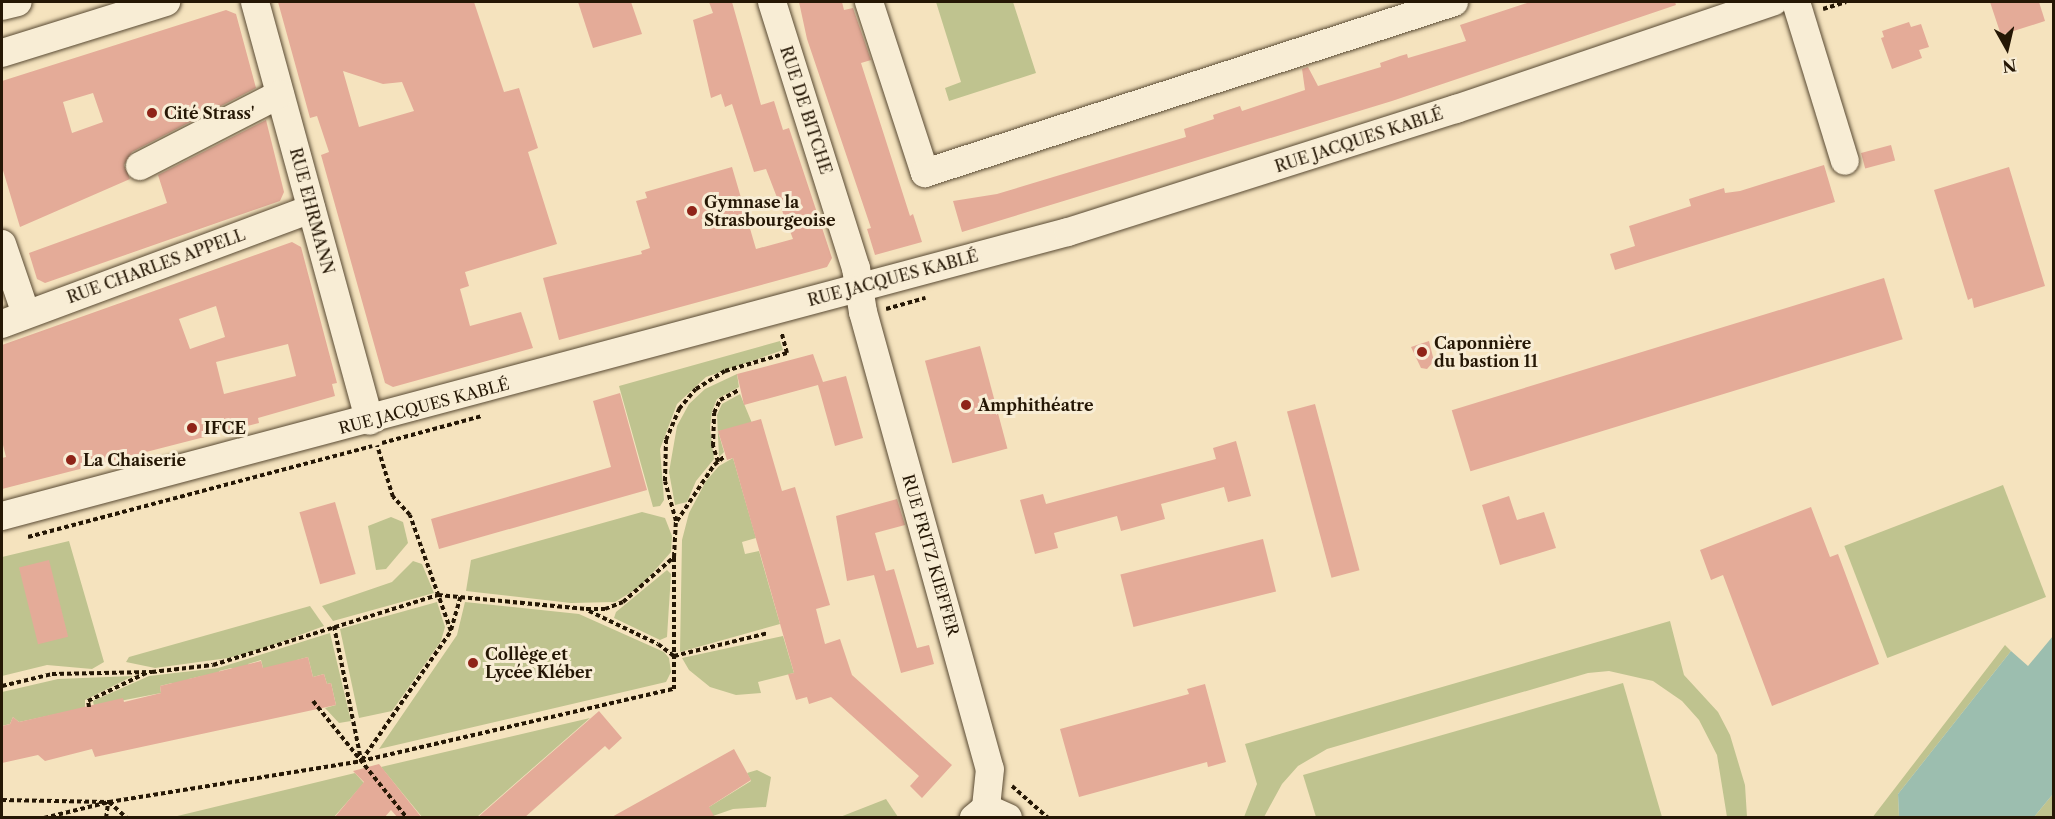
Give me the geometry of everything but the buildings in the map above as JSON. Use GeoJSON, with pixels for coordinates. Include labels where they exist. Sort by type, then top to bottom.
{"type":"FeatureCollection","features":[{"type":"Feature","properties":{"kind":"street"},"geometry":{"type":"LineString","coordinates":[[2,6],[18,2]]}},
{"type":"Feature","properties":{"kind":"street"},"geometry":{"type":"LineString","coordinates":[[2,53],[166,2]]}},
{"type":"Feature","properties":{"kind":"street","name":"RUE EHRMANN"},"geometry":{"type":"LineString","coordinates":[[255,2],[373,433]]}},
{"type":"Feature","properties":{"kind":"street","name":"RUE DE BITCHE"},"geometry":{"type":"LineString","coordinates":[[772,2],[859,287]]}},
{"type":"Feature","properties":{"kind":"street"},"geometry":{"type":"LineString","coordinates":[[869,2],[925,173],[1441,4]]}},
{"type":"Feature","properties":{"kind":"street","name":"RUE JACQUES KABLÉ"},"geometry":{"type":"LineString","coordinates":[[2,516],[373,433],[859,287],[1068,232],[1456,109],[1773,2]]}},
{"type":"Feature","properties":{"kind":"street"},"geometry":{"type":"LineString","coordinates":[[1796,2],[1845,161]]}},
{"type":"Feature","properties":{"kind":"street"},"geometry":{"type":"LineString","coordinates":[[140,166],[280,94]]}},
{"type":"Feature","properties":{"kind":"street","name":"RUE CHARLES APPELL"},"geometry":{"type":"LineString","coordinates":[[14,319],[311,209]]}},
{"type":"Feature","properties":{"kind":"street"},"geometry":{"type":"LineString","coordinates":[[2,244],[14,319]]}},
{"type":"Feature","properties":{"kind":"street","name":"RUE FRITZ KIEFFER"},"geometry":{"type":"LineString","coordinates":[[859,287],[990,769],[989,814]]}},
{"type":"Feature","properties":{"kind":"path"},"geometry":{"type":"LineString","coordinates":[[44,818],[109,802],[361,761],[674,689],[676,521],[665,481],[666,440],[678,409],[696,389],[726,371],[787,353],[782,334]]}},
{"type":"Feature","properties":{"kind":"path"},"geometry":{"type":"LineString","coordinates":[[718,462],[713,446],[714,413],[720,400],[739,390]]}},
{"type":"Feature","properties":{"kind":"path"},"geometry":{"type":"LineString","coordinates":[[373,433],[393,497],[410,515],[451,631]]}},
{"type":"Feature","properties":{"kind":"path"},"geometry":{"type":"LineString","coordinates":[[676,521],[718,462],[725,456]]}},
{"type":"Feature","properties":{"kind":"path"},"geometry":{"type":"LineString","coordinates":[[2,686],[52,674],[148,672],[213,665],[253,655],[334,626],[438,595],[461,595],[586,609],[605,609],[623,602],[674,557]]}},
{"type":"Feature","properties":{"kind":"path"},"geometry":{"type":"LineString","coordinates":[[361,761],[451,631],[461,595]]}},
{"type":"Feature","properties":{"kind":"path"},"geometry":{"type":"LineString","coordinates":[[586,609],[658,644],[674,656]]}},
{"type":"Feature","properties":{"kind":"path"},"geometry":{"type":"LineString","coordinates":[[334,626],[361,761]]}},
{"type":"Feature","properties":{"kind":"path"},"geometry":{"type":"LineString","coordinates":[[674,656],[768,633]]}},
{"type":"Feature","properties":{"kind":"path"},"geometry":{"type":"LineString","coordinates":[[89,706],[88,701],[148,672]]}},
{"type":"Feature","properties":{"kind":"path"},"geometry":{"type":"LineString","coordinates":[[313,701],[407,818]]}},
{"type":"Feature","properties":{"kind":"path"},"geometry":{"type":"LineString","coordinates":[[1015,789],[1048,818]]}},
{"type":"Feature","properties":{"kind":"path"},"geometry":{"type":"LineString","coordinates":[[2,800],[109,802],[126,818]]}},
{"type":"Feature","properties":{"kind":"path"},"geometry":{"type":"LineString","coordinates":[[106,818],[109,802]]}},
{"type":"Feature","properties":{"kind":"green space"},"geometry":{"type":"Polygon","coordinates":[[[936,2],[1013,2],[1036,73],[949,101],[945,88],[961,82],[936,2]]]}},
{"type":"Feature","properties":{"kind":"green space"},"geometry":{"type":"Polygon","coordinates":[[[780,341],[783,350],[706,377],[677,404],[660,449],[664,500],[660,506],[653,507],[619,386],[780,341]]]}},
{"type":"Feature","properties":{"kind":"green space"},"geometry":{"type":"Polygon","coordinates":[[[737,374],[739,387],[717,399],[712,411],[710,428],[714,459],[696,481],[687,502],[675,505],[669,472],[677,426],[689,404],[705,389],[737,374]]]}},
{"type":"Feature","properties":{"kind":"green space"},"geometry":{"type":"Polygon","coordinates":[[[740,394],[754,428],[718,431],[724,452],[719,457],[717,415],[722,404],[740,394]]]}},
{"type":"Feature","properties":{"kind":"green space"},"geometry":{"type":"Polygon","coordinates":[[[733,458],[756,538],[742,542],[745,554],[759,551],[780,624],[680,652],[682,540],[689,513],[706,481],[719,466],[733,458]]]}},
{"type":"Feature","properties":{"kind":"green space"},"geometry":{"type":"Polygon","coordinates":[[[2003,485],[2046,597],[1887,658],[1844,546],[2003,485]]]}},
{"type":"Feature","properties":{"kind":"green space"},"geometry":{"type":"Polygon","coordinates":[[[642,512],[665,518],[672,536],[671,552],[641,586],[615,602],[571,603],[466,591],[471,560],[642,512]]]}},
{"type":"Feature","properties":{"kind":"green space"},"geometry":{"type":"Polygon","coordinates":[[[391,517],[403,522],[408,543],[386,569],[376,570],[368,526],[391,517]]]}},
{"type":"Feature","properties":{"kind":"green space"},"geometry":{"type":"Polygon","coordinates":[[[69,541],[104,662],[92,669],[47,665],[2,676],[2,557],[69,541]]]}},
{"type":"Feature","properties":{"kind":"green space"},"geometry":{"type":"Polygon","coordinates":[[[413,561],[422,564],[434,593],[333,621],[322,606],[392,582],[413,561]]]}},
{"type":"Feature","properties":{"kind":"green space"},"geometry":{"type":"Polygon","coordinates":[[[667,570],[671,574],[667,637],[660,640],[614,618],[616,612],[667,570]]]}},
{"type":"Feature","properties":{"kind":"green space"},"geometry":{"type":"Polygon","coordinates":[[[437,602],[445,627],[441,641],[392,711],[359,718],[340,629],[437,602]]]}},
{"type":"Feature","properties":{"kind":"green space"},"geometry":{"type":"Polygon","coordinates":[[[465,602],[579,614],[664,652],[669,658],[671,672],[666,682],[379,749],[457,635],[465,602]]]}},
{"type":"Feature","properties":{"kind":"green space"},"geometry":{"type":"Polygon","coordinates":[[[310,606],[324,626],[265,648],[228,658],[155,668],[126,662],[129,657],[310,606]]]}},
{"type":"Feature","properties":{"kind":"green space"},"geometry":{"type":"Polygon","coordinates":[[[1670,621],[1684,675],[1718,712],[1730,735],[1745,785],[1747,817],[1727,817],[1717,755],[1699,720],[1682,701],[1653,681],[1609,671],[1588,673],[1327,749],[1298,766],[1282,784],[1264,817],[1244,817],[1257,784],[1245,744],[1670,621]]]}},
{"type":"Feature","properties":{"kind":"green space"},"geometry":{"type":"Polygon","coordinates":[[[330,633],[351,721],[339,723],[325,708],[336,705],[331,683],[327,684],[324,674],[313,677],[308,657],[297,660],[300,675],[263,668],[261,660],[248,664],[250,672],[231,668],[219,671],[220,679],[202,676],[189,679],[191,686],[172,683],[160,686],[161,693],[94,706],[93,701],[149,676],[218,668],[330,633]]]}},
{"type":"Feature","properties":{"kind":"green space"},"geometry":{"type":"Polygon","coordinates":[[[783,636],[794,673],[758,682],[761,693],[736,695],[710,687],[689,670],[682,658],[783,636]]]}},
{"type":"Feature","properties":{"kind":"green space"},"geometry":{"type":"Polygon","coordinates":[[[2005,645],[2011,651],[1898,794],[1899,817],[1872,818],[2005,645]]]}},
{"type":"Feature","properties":{"kind":"green space"},"geometry":{"type":"Polygon","coordinates":[[[133,676],[85,700],[85,708],[19,722],[13,717],[10,724],[2,726],[2,692],[58,679],[133,676]]]}},
{"type":"Feature","properties":{"kind":"green space"},"geometry":{"type":"Polygon","coordinates":[[[1623,683],[1662,817],[1316,817],[1303,775],[1623,683]]]}},
{"type":"Feature","properties":{"kind":"green space"},"geometry":{"type":"Polygon","coordinates":[[[590,718],[477,817],[422,817],[381,767],[590,718]]]}},
{"type":"Feature","properties":{"kind":"green space"},"geometry":{"type":"Polygon","coordinates":[[[757,770],[771,777],[766,807],[733,809],[710,817],[709,807],[751,781],[747,773],[757,770]]]}},
{"type":"Feature","properties":{"kind":"green space"},"geometry":{"type":"Polygon","coordinates":[[[355,773],[364,783],[334,817],[169,818],[355,773]]]}},
{"type":"Feature","properties":{"kind":"green space"},"geometry":{"type":"Polygon","coordinates":[[[2053,794],[2053,817],[2034,817],[2053,794]]]}},
{"type":"Feature","properties":{"kind":"green space"},"geometry":{"type":"Polygon","coordinates":[[[886,799],[898,817],[840,817],[886,799]]]}},
{"type":"Feature","properties":{"kind":"shaded area"},"geometry":{"type":"Polygon","coordinates":[[[2053,636],[2053,794],[2034,817],[1899,817],[1898,794],[2011,651],[2028,666],[2053,636]]]}},
{"type":"Feature","properties":{"kind":"place","name":"Cité Strass'"},"geometry":{"type":"Point","coordinates":[152,113]}},
{"type":"Feature","properties":{"kind":"place","name":"Gymnase la Strasbourgeoise"},"geometry":{"type":"Point","coordinates":[692,211]}},
{"type":"Feature","properties":{"kind":"place","name":"Caponnière du bastion 11"},"geometry":{"type":"Point","coordinates":[1422,352]}},
{"type":"Feature","properties":{"kind":"place","name":"Amphithéatre"},"geometry":{"type":"Point","coordinates":[966,405]}},
{"type":"Feature","properties":{"kind":"place","name":"IFCE"},"geometry":{"type":"Point","coordinates":[192,428]}},
{"type":"Feature","properties":{"kind":"place","name":"La Chaiserie"},"geometry":{"type":"Point","coordinates":[71,460]}},
{"type":"Feature","properties":{"kind":"place","name":"Collège et Lycée Kléber"},"geometry":{"type":"Point","coordinates":[473,663]}}]}
